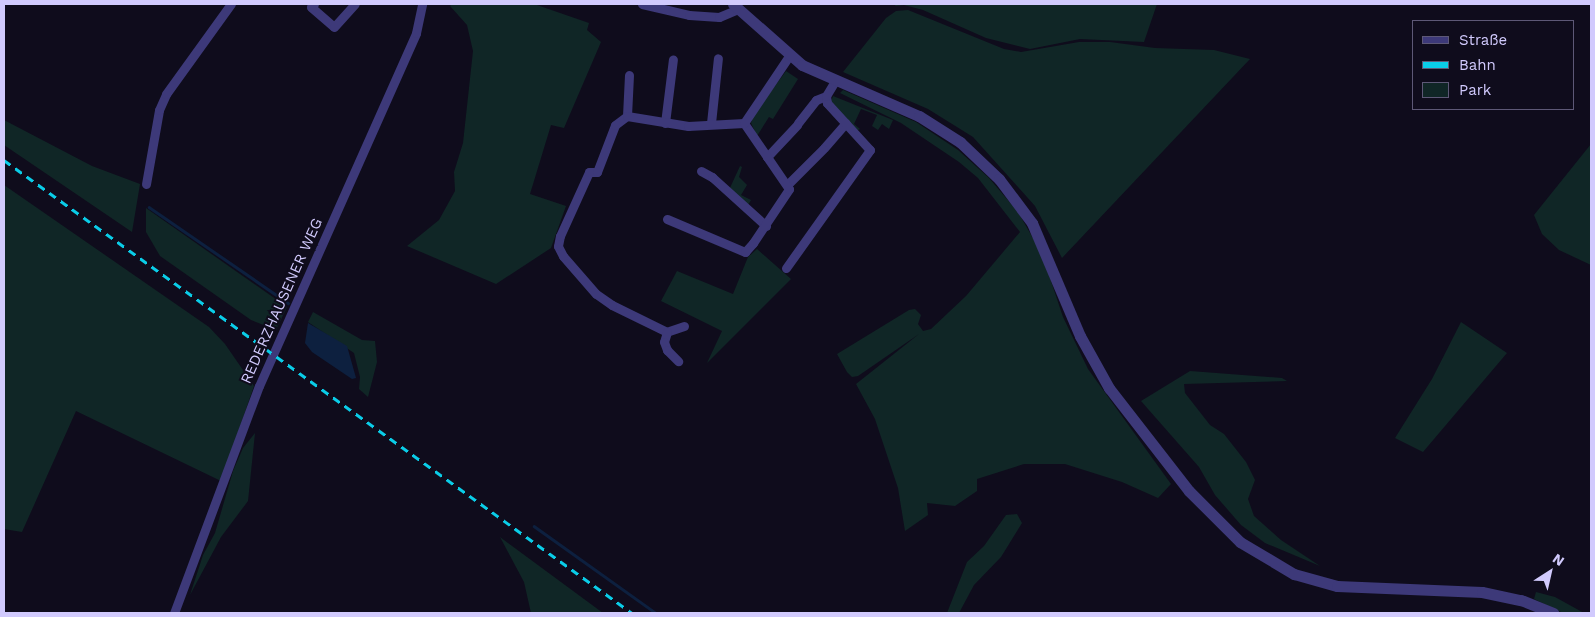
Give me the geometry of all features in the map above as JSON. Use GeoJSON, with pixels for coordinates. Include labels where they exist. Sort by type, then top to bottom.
{"type":"FeatureCollection","features":[{"type":"Feature","properties":{"kind":"street"},"geometry":{"type":"LineString","coordinates":[[146,184],[160,110],[166,94],[231,4]]}},
{"type":"Feature","properties":{"kind":"street"},"geometry":{"type":"LineString","coordinates":[[314,4],[311,7],[334,27],[355,4]]}},
{"type":"Feature","properties":{"kind":"street","name":"REDERZHAUSENER WEG"},"geometry":{"type":"LineString","coordinates":[[174,613],[259,386],[416,33],[422,4]]}},
{"type":"Feature","properties":{"kind":"street"},"geometry":{"type":"LineString","coordinates":[[642,4],[696,16],[719,17],[735,6],[789,56],[835,81],[919,116],[960,142],[1019,203],[1041,242],[1080,336],[1109,388],[1189,491],[1240,542],[1294,574],[1337,586],[1482,592],[1521,600],[1552,613]]}},
{"type":"Feature","properties":{"kind":"street"},"geometry":{"type":"LineString","coordinates":[[744,123],[789,56]]}},
{"type":"Feature","properties":{"kind":"street"},"geometry":{"type":"LineString","coordinates":[[711,122],[718,58]]}},
{"type":"Feature","properties":{"kind":"street"},"geometry":{"type":"LineString","coordinates":[[666,123],[673,59]]}},
{"type":"Feature","properties":{"kind":"street"},"geometry":{"type":"LineString","coordinates":[[627,116],[628,75]]}},
{"type":"Feature","properties":{"kind":"street"},"geometry":{"type":"LineString","coordinates":[[767,156],[797,124],[816,100],[826,96],[835,81]]}},
{"type":"Feature","properties":{"kind":"street"},"geometry":{"type":"LineString","coordinates":[[786,268],[870,150],[827,103],[826,96]]}},
{"type":"Feature","properties":{"kind":"street"},"geometry":{"type":"LineString","coordinates":[[684,326],[667,332],[612,306],[596,294],[558,246],[589,172],[597,172],[615,126],[627,116],[654,118],[666,123],[688,126],[711,122],[744,123]]}},
{"type":"Feature","properties":{"kind":"street"},"geometry":{"type":"LineString","coordinates":[[667,219],[744,252],[766,226],[788,194],[788,184],[744,123]]}},
{"type":"Feature","properties":{"kind":"street"},"geometry":{"type":"LineString","coordinates":[[788,184],[824,149],[846,123]]}},
{"type":"Feature","properties":{"kind":"street"},"geometry":{"type":"LineString","coordinates":[[701,172],[712,177],[766,226]]}},
{"type":"Feature","properties":{"kind":"street"},"geometry":{"type":"LineString","coordinates":[[667,332],[664,342],[667,350],[678,361]]}},
{"type":"Feature","properties":{"kind":"green space"},"geometry":{"type":"Polygon","coordinates":[[[452,4],[534,4],[589,23],[587,30],[601,42],[564,128],[551,125],[530,194],[566,206],[551,248],[496,284],[407,246],[439,220],[455,191],[454,172],[463,143],[473,51],[467,25],[450,6],[452,4]]]}},
{"type":"Feature","properties":{"kind":"green space"},"geometry":{"type":"Polygon","coordinates":[[[896,4],[1157,4],[1144,42],[1080,39],[1030,49],[986,38],[923,10],[904,5],[895,6],[896,4]]]}},
{"type":"Feature","properties":{"kind":"green space"},"geometry":{"type":"Polygon","coordinates":[[[908,10],[1004,49],[1021,52],[1079,42],[1110,42],[1155,48],[1214,50],[1250,59],[1062,258],[1035,206],[973,137],[928,109],[843,72],[886,18],[896,11],[908,10]]]}},
{"type":"Feature","properties":{"kind":"green space"},"geometry":{"type":"Polygon","coordinates":[[[786,71],[798,79],[773,119],[769,117],[757,136],[751,123],[754,114],[786,71]]]}},
{"type":"Feature","properties":{"kind":"green space"},"geometry":{"type":"Polygon","coordinates":[[[843,90],[916,122],[958,150],[989,178],[1018,212],[1042,254],[1063,317],[1088,369],[1171,484],[1158,498],[1122,482],[1065,464],[1024,464],[977,479],[977,491],[955,506],[927,503],[928,515],[905,531],[898,488],[875,419],[856,384],[919,334],[858,376],[852,377],[847,372],[837,354],[909,310],[915,309],[921,315],[918,324],[923,331],[931,329],[966,296],[1020,232],[978,178],[959,162],[901,123],[840,93],[843,90]]]}},
{"type":"Feature","properties":{"kind":"green space"},"geometry":{"type":"Polygon","coordinates":[[[833,96],[893,120],[889,129],[882,124],[878,130],[872,126],[877,115],[861,109],[854,124],[860,129],[856,131],[831,101],[833,96]]]}},
{"type":"Feature","properties":{"kind":"green space"},"geometry":{"type":"Polygon","coordinates":[[[4,120],[92,166],[140,184],[132,232],[4,145],[4,120]]]}},
{"type":"Feature","properties":{"kind":"green space"},"geometry":{"type":"Polygon","coordinates":[[[1591,144],[1591,265],[1559,250],[1542,234],[1534,215],[1591,144]]]}},
{"type":"Feature","properties":{"kind":"green space"},"geometry":{"type":"Polygon","coordinates":[[[740,166],[742,167],[739,177],[747,185],[741,195],[751,200],[747,207],[729,190],[740,166]]]}},
{"type":"Feature","properties":{"kind":"green space"},"geometry":{"type":"Polygon","coordinates":[[[4,185],[209,327],[225,344],[254,386],[221,481],[76,411],[22,532],[4,529],[4,185]]]}},
{"type":"Feature","properties":{"kind":"green space"},"geometry":{"type":"Polygon","coordinates":[[[146,208],[287,307],[276,330],[251,320],[160,256],[146,232],[146,208]]]}},
{"type":"Feature","properties":{"kind":"green space"},"geometry":{"type":"Polygon","coordinates":[[[757,249],[791,279],[707,363],[722,331],[661,301],[677,271],[733,294],[748,257],[757,249]]]}},
{"type":"Feature","properties":{"kind":"green space"},"geometry":{"type":"Polygon","coordinates":[[[313,312],[362,340],[375,341],[377,362],[368,397],[359,389],[360,377],[354,353],[308,322],[313,312]]]}},
{"type":"Feature","properties":{"kind":"green space"},"geometry":{"type":"Polygon","coordinates":[[[1461,322],[1507,353],[1423,452],[1395,438],[1432,379],[1461,322]]]}},
{"type":"Feature","properties":{"kind":"green space"},"geometry":{"type":"Polygon","coordinates":[[[1190,371],[1282,378],[1287,381],[1184,384],[1185,393],[1210,425],[1224,434],[1246,462],[1255,480],[1248,499],[1254,516],[1281,540],[1320,566],[1265,543],[1241,525],[1215,495],[1199,467],[1141,401],[1190,371]]]}},
{"type":"Feature","properties":{"kind":"green space"},"geometry":{"type":"Polygon","coordinates":[[[255,433],[248,501],[221,537],[190,595],[203,555],[215,533],[233,471],[243,448],[255,433]]]}},
{"type":"Feature","properties":{"kind":"green space"},"geometry":{"type":"Polygon","coordinates":[[[1017,514],[1022,523],[1001,557],[974,585],[959,613],[947,613],[967,562],[984,546],[1006,515],[1017,514]]]}},
{"type":"Feature","properties":{"kind":"green space"},"geometry":{"type":"Polygon","coordinates":[[[500,537],[603,613],[531,613],[524,582],[500,537]]]}},
{"type":"Feature","properties":{"kind":"green space"},"geometry":{"type":"Polygon","coordinates":[[[1536,592],[1555,597],[1584,613],[1563,613],[1534,599],[1536,592]]]}},
{"type":"Feature","properties":{"kind":"water"},"geometry":{"type":"Polygon","coordinates":[[[308,323],[347,346],[356,378],[352,379],[312,352],[305,343],[308,323]]]}},
{"type":"Feature","properties":{"kind":"waterway"},"geometry":{"type":"LineString","coordinates":[[149,207],[288,303]]}},
{"type":"Feature","properties":{"kind":"waterway"},"geometry":{"type":"LineString","coordinates":[[534,526],[656,613]]}},
{"type":"Feature","properties":{"kind":"railway"},"geometry":{"type":"LineString","coordinates":[[4,160],[632,613]]}}]}
